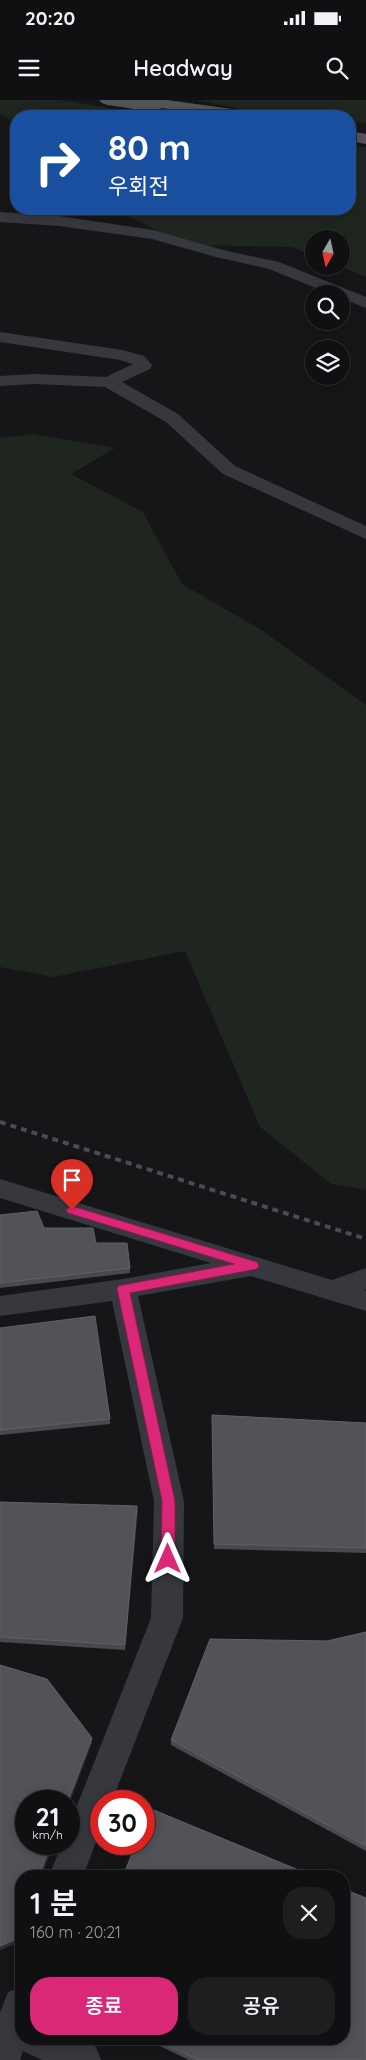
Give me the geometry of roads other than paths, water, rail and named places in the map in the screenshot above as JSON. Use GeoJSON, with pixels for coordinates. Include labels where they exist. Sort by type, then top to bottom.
{"type":"FeatureCollection","features":[{"type":"Feature","properties":{"kind":"main road"},"geometry":{"type":"LineString","coordinates":[[107,100],[174,110]]}},
{"type":"Feature","properties":{"kind":"main road"},"geometry":{"type":"LineString","coordinates":[[136,100],[205,110]]}},
{"type":"Feature","properties":{"kind":"street"},"geometry":{"type":"LineString","coordinates":[[0,217],[59,221],[153,235],[221,254],[273,265],[299,274],[366,303]]}},
{"type":"Feature","properties":{"kind":"street"},"geometry":{"type":"LineString","coordinates":[[0,337],[123,356],[138,360],[144,365],[109,382]]}},
{"type":"Feature","properties":{"kind":"street"},"geometry":{"type":"LineString","coordinates":[[0,381],[33,379],[109,382],[172,418],[229,470],[305,503],[366,533]]}},
{"type":"Feature","properties":{"kind":"street"},"geometry":{"type":"LineString","coordinates":[[0,1188],[366,1301]]}},
{"type":"Feature","properties":{"kind":"street"},"geometry":{"type":"LineString","coordinates":[[0,1306],[123,1289],[252,1266]]}},
{"type":"Feature","properties":{"kind":"street"},"geometry":{"type":"LineString","coordinates":[[334,1291],[366,1278]]}},
{"type":"Feature","properties":{"kind":"street"},"geometry":{"type":"LineString","coordinates":[[68,1870],[168,1618],[168,1501],[123,1289]]}},
{"type":"Feature","properties":{"kind":"street"},"geometry":{"type":"LineString","coordinates":[[47,2045],[83,2060]]}},
{"type":"Feature","properties":{"kind":"railway"},"geometry":{"type":"LineString","coordinates":[[0,1122],[366,1239]]}}]}
